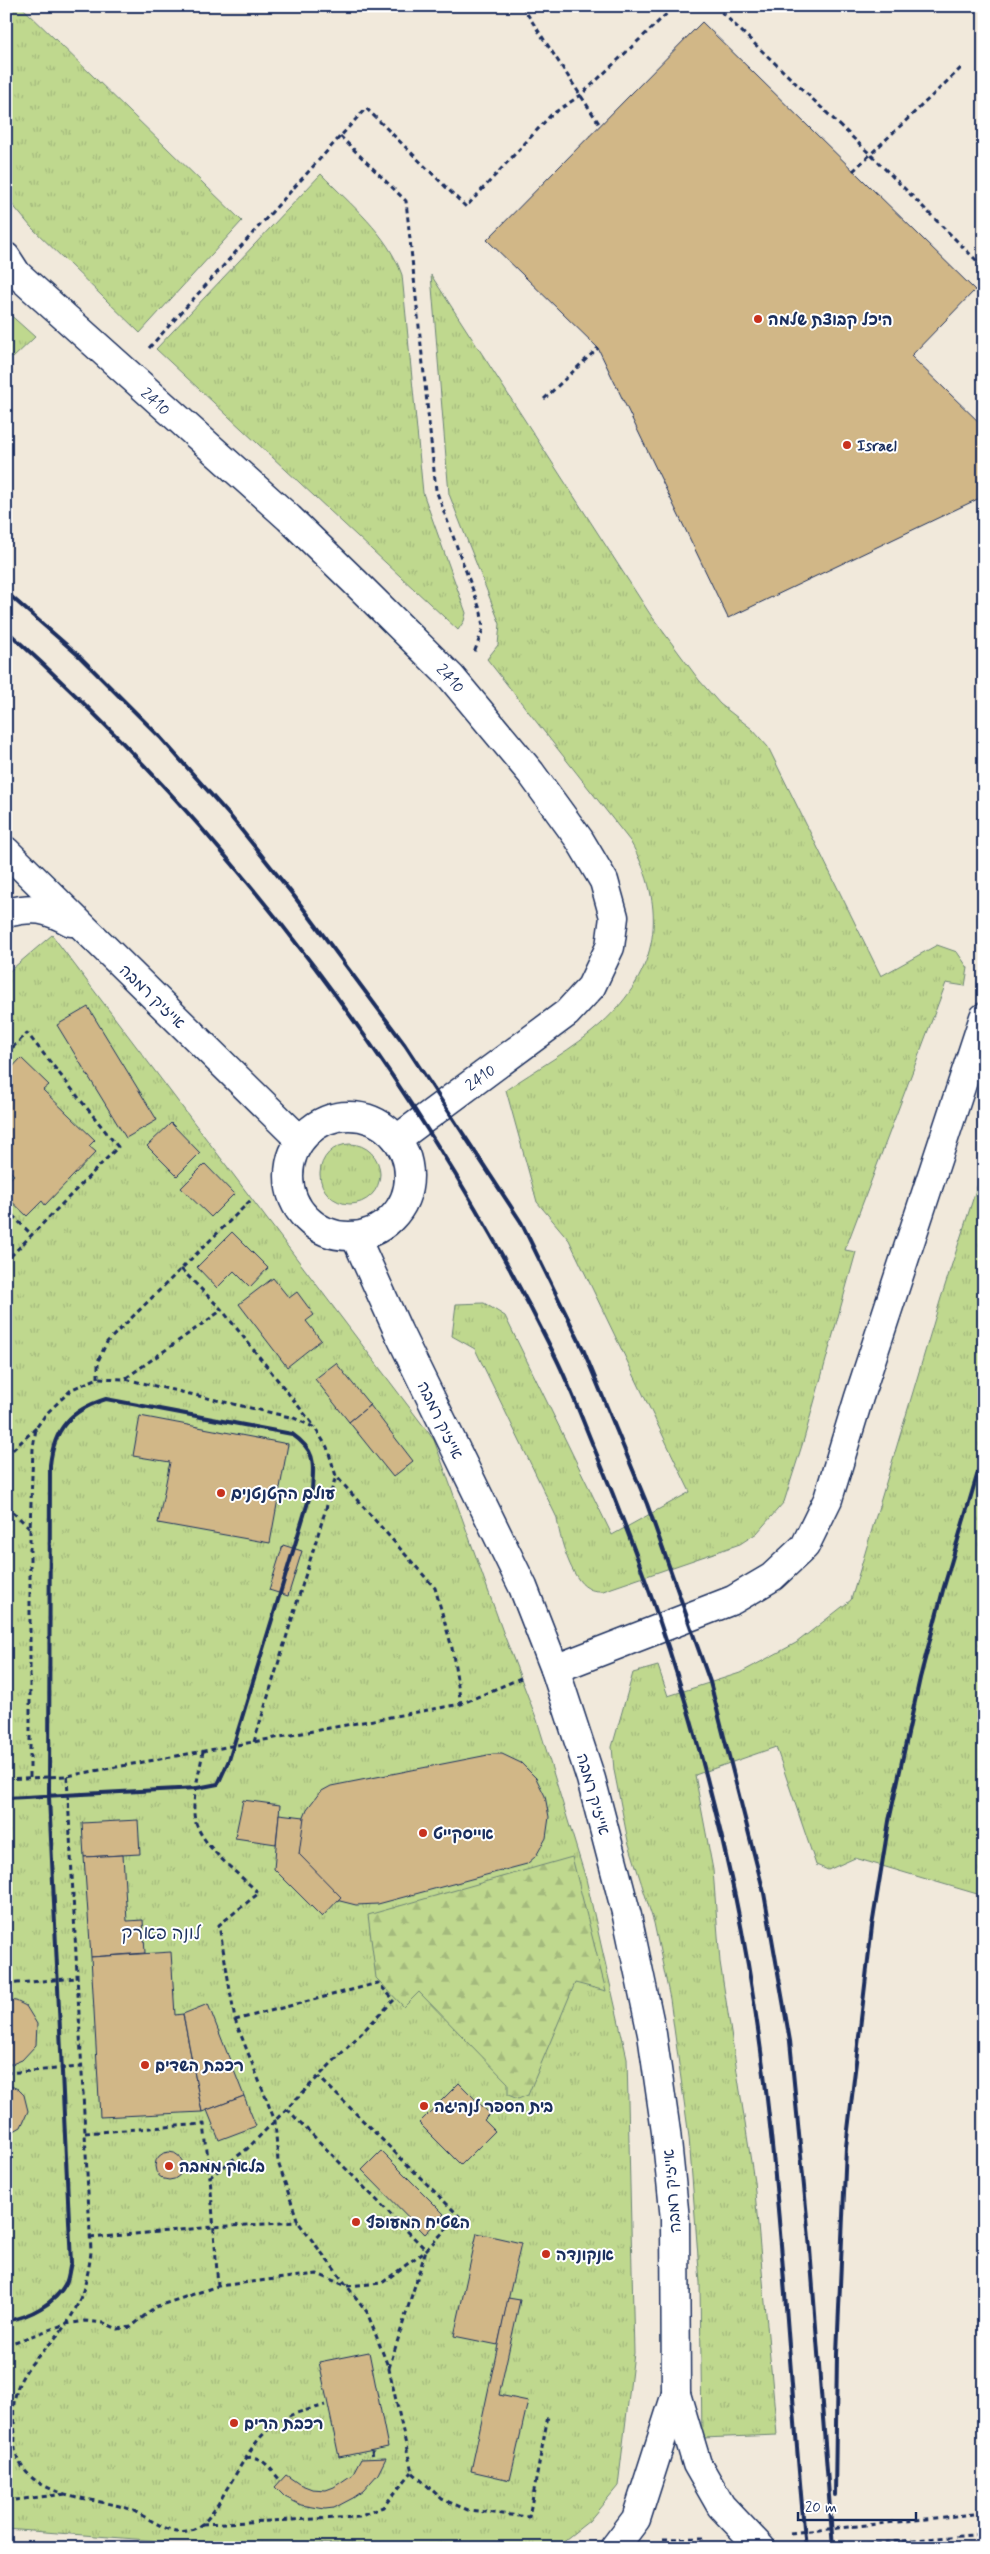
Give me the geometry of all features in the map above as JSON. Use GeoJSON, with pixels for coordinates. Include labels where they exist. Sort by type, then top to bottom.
{"type":"FeatureCollection","features":[{"type":"Feature","properties":{"kind":"street","name":"2410"},"geometry":{"type":"LineString","coordinates":[[6,257],[17,274],[288,518],[451,677],[531,773],[579,839],[604,881],[614,917],[613,927],[610,946],[591,987],[567,1013],[396,1138]]}},
{"type":"Feature","properties":{"kind":"street","name":"אייזיק רמבה"},"geometry":{"type":"LineString","coordinates":[[6,851],[300,1140]]}},
{"type":"Feature","properties":{"kind":"street"},"geometry":{"type":"LineString","coordinates":[[6,913],[30,908],[51,910],[87,932]]}},
{"type":"Feature","properties":{"kind":"street"},"geometry":{"type":"LineString","coordinates":[[555,1669],[733,1600],[772,1577],[805,1546],[828,1498],[859,1397],[984,1017]]}},
{"type":"Feature","properties":{"kind":"street"},"geometry":{"type":"LineString","coordinates":[[348,1115],[366,1118],[383,1126],[396,1138],[405,1152],[409,1168],[409,1184],[405,1200],[396,1214],[384,1225],[370,1233],[354,1236],[335,1234],[317,1227],[302,1213],[293,1196],[289,1177],[292,1158],[300,1140],[314,1127],[330,1119],[348,1115]]}},
{"type":"Feature","properties":{"kind":"street","name":"אייזיק רמבה"},"geometry":{"type":"LineString","coordinates":[[354,1236],[523,1587],[555,1669],[591,1779],[627,1916],[652,2034],[675,2219],[676,2394],[696,2464],[721,2506],[755,2542]]}},
{"type":"Feature","properties":{"kind":"street","name":"אייזיק רמבה"},"geometry":{"type":"LineString","coordinates":[[617,2544],[636,2519],[676,2394]]}},
{"type":"Feature","properties":{"kind":"path"},"geometry":{"type":"LineString","coordinates":[[522,6],[600,125]]}},
{"type":"Feature","properties":{"kind":"path"},"geometry":{"type":"LineString","coordinates":[[125,373],[366,108],[466,207],[551,115],[580,95],[675,6]]}},
{"type":"Feature","properties":{"kind":"path"},"geometry":{"type":"LineString","coordinates":[[715,6],[871,155],[984,268]]}},
{"type":"Feature","properties":{"kind":"path"},"geometry":{"type":"LineString","coordinates":[[854,171],[961,68]]}},
{"type":"Feature","properties":{"kind":"path"},"geometry":{"type":"LineString","coordinates":[[340,136],[406,201],[436,490],[481,612],[483,629],[475,652],[451,677]]}},
{"type":"Feature","properties":{"kind":"path"},"geometry":{"type":"LineString","coordinates":[[544,399],[598,348]]}},
{"type":"Feature","properties":{"kind":"path"},"geometry":{"type":"LineString","coordinates":[[6,1054],[27,1033],[118,1147],[6,1261]]}},
{"type":"Feature","properties":{"kind":"path"},"geometry":{"type":"LineString","coordinates":[[98,1378],[98,1360],[107,1342],[252,1199]]}},
{"type":"Feature","properties":{"kind":"path"},"geometry":{"type":"LineString","coordinates":[[6,1209],[32,1235]]}},
{"type":"Feature","properties":{"kind":"path"},"geometry":{"type":"LineString","coordinates":[[181,1269],[222,1310],[315,1428],[327,1447],[336,1476],[435,1588],[452,1648],[461,1704]]}},
{"type":"Feature","properties":{"kind":"path"},"geometry":{"type":"LineString","coordinates":[[125,1379],[222,1310]]}},
{"type":"Feature","properties":{"kind":"path"},"geometry":{"type":"LineString","coordinates":[[6,1456],[36,1428],[46,1414],[72,1389],[98,1378],[125,1379],[294,1418],[315,1428]]}},
{"type":"Feature","properties":{"kind":"path"},"geometry":{"type":"LineString","coordinates":[[30,1777],[30,1528],[32,1449],[36,1428]]}},
{"type":"Feature","properties":{"kind":"path"},"geometry":{"type":"LineString","coordinates":[[254,1742],[336,1476]]}},
{"type":"Feature","properties":{"kind":"path"},"geometry":{"type":"LineString","coordinates":[[6,1506],[30,1528]]}},
{"type":"Feature","properties":{"kind":"path"},"geometry":{"type":"LineString","coordinates":[[6,1779],[67,1776],[461,1704],[521,1677]]}},
{"type":"Feature","properties":{"kind":"path"},"geometry":{"type":"LineString","coordinates":[[203,1751],[194,1814],[200,1832],[218,1855],[259,1893],[219,1925],[235,2020],[275,2121],[278,2162],[298,2222],[367,2312],[389,2368],[412,2472],[442,2499],[468,2510],[529,2517],[548,2416]]}},
{"type":"Feature","properties":{"kind":"path"},"geometry":{"type":"LineString","coordinates":[[67,1776],[90,2238],[88,2279],[80,2300],[66,2324],[44,2347],[16,2392],[14,2416],[16,2454],[28,2474],[42,2485],[66,2494],[143,2514],[162,2528],[174,2532],[202,2524],[359,2517],[383,2507],[412,2472]]}},
{"type":"Feature","properties":{"kind":"path"},"geometry":{"type":"LineString","coordinates":[[6,1984],[76,1978]]}},
{"type":"Feature","properties":{"kind":"path"},"geometry":{"type":"LineString","coordinates":[[210,2177],[247,2150],[394,2000],[378,1983],[235,2020]]}},
{"type":"Feature","properties":{"kind":"path"},"geometry":{"type":"LineString","coordinates":[[6,2073],[81,2067]]}},
{"type":"Feature","properties":{"kind":"path"},"geometry":{"type":"LineString","coordinates":[[6,2345],[66,2324],[85,2321],[104,2324],[118,2329],[131,2327],[155,2307],[218,2286],[317,2274],[347,2286],[382,2283],[426,2250],[458,2216],[319,2076]]}},
{"type":"Feature","properties":{"kind":"path"},"geometry":{"type":"LineString","coordinates":[[287,2109],[426,2250]]}},
{"type":"Feature","properties":{"kind":"path"},"geometry":{"type":"LineString","coordinates":[[85,2133],[204,2124],[218,2286]]}},
{"type":"Feature","properties":{"kind":"path"},"geometry":{"type":"LineString","coordinates":[[90,2238],[213,2227],[298,2222]]}},
{"type":"Feature","properties":{"kind":"path"},"geometry":{"type":"LineString","coordinates":[[389,2368],[426,2250]]}},
{"type":"Feature","properties":{"kind":"path"},"geometry":{"type":"LineString","coordinates":[[202,2524],[216,2508],[256,2441],[270,2427],[289,2416],[325,2405]]}},
{"type":"Feature","properties":{"kind":"path"},"geometry":{"type":"LineString","coordinates":[[6,2406],[14,2416]]}},
{"type":"Feature","properties":{"kind":"path"},"geometry":{"type":"LineString","coordinates":[[372,2451],[373,2459]]}},
{"type":"Feature","properties":{"kind":"path"},"geometry":{"type":"LineString","coordinates":[[246,2459],[252,2457],[261,2460],[280,2480]]}},
{"type":"Feature","properties":{"kind":"path"},"geometry":{"type":"LineString","coordinates":[[6,2501],[66,2494]]}},
{"type":"Feature","properties":{"kind":"path"},"geometry":{"type":"LineString","coordinates":[[617,2544],[755,2542],[984,2513]]}},
{"type":"Feature","properties":{"kind":"path"},"geometry":{"type":"LineString","coordinates":[[822,2548],[984,2534]]}},
{"type":"Feature","properties":{"kind":"path"},"geometry":{"type":"LineString","coordinates":[[6,2543],[129,2548]]}},
{"type":"Feature","properties":{"kind":"green space"},"geometry":{"type":"Polygon","coordinates":[[[6,6],[21,6],[242,221],[140,333],[31,227],[6,197],[6,6]]]}},
{"type":"Feature","properties":{"kind":"green space"},"geometry":{"type":"Polygon","coordinates":[[[321,174],[356,208],[378,233],[396,260],[402,275],[423,493],[466,613],[464,621],[458,630],[156,349],[321,174]]]}},
{"type":"Feature","properties":{"kind":"green space"},"geometry":{"type":"Polygon","coordinates":[[[431,275],[650,614],[699,680],[720,704],[752,729],[768,747],[881,976],[937,945],[957,952],[968,968],[965,986],[946,983],[845,1250],[856,1252],[804,1439],[784,1502],[757,1533],[740,1544],[603,1591],[590,1589],[576,1576],[563,1546],[557,1518],[475,1349],[452,1336],[456,1304],[484,1303],[505,1316],[612,1535],[690,1492],[569,1240],[537,1202],[506,1090],[591,1033],[620,1004],[635,983],[646,961],[652,939],[653,915],[650,891],[642,866],[630,841],[487,659],[498,645],[500,624],[449,494],[431,275]]]}},
{"type":"Feature","properties":{"kind":"green space"},"geometry":{"type":"Polygon","coordinates":[[[6,311],[35,337],[13,358],[6,351],[6,311]]]}},
{"type":"Feature","properties":{"kind":"green space","name":"לונה פארק"},"geometry":{"type":"Polygon","coordinates":[[[52,935],[434,1440],[503,1632],[537,1720],[586,1879],[627,2058],[634,2353],[618,2486],[589,2521],[556,2547],[161,2541],[6,2529],[6,974],[52,935]]]}},
{"type":"Feature","properties":{"kind":"green space"},"geometry":{"type":"Polygon","coordinates":[[[350,1144],[366,1149],[371,1153],[375,1158],[380,1174],[375,1190],[371,1195],[366,1199],[350,1204],[334,1199],[329,1195],[325,1190],[320,1174],[325,1158],[329,1153],[334,1149],[350,1144]]]}},
{"type":"Feature","properties":{"kind":"green space"},"geometry":{"type":"Polygon","coordinates":[[[984,1165],[984,1896],[855,1858],[828,1870],[816,1865],[776,1747],[695,1775],[713,1870],[720,1962],[754,2181],[777,2435],[702,2438],[700,2283],[689,2137],[670,1999],[654,1923],[628,1841],[614,1770],[612,1747],[633,1673],[658,1666],[668,1696],[740,1673],[796,1643],[851,1600],[941,1298],[984,1165]]]}},
{"type":"Feature","properties":{"kind":"green space"},"geometry":{"type":"Polygon","coordinates":[[[572,1857],[606,1991],[575,1983],[528,2095],[518,2099],[508,2095],[508,2083],[419,1992],[404,2007],[376,1978],[368,1915],[572,1857]]]}},
{"type":"Feature","properties":{"kind":"building","name":"היכל קבוצת שלמה"},"geometry":{"type":"Polygon","coordinates":[[[702,22],[975,290],[911,356],[984,427],[984,496],[728,618],[598,348],[487,240],[702,22]]]}},
{"type":"Feature","properties":{"kind":"building"},"geometry":{"type":"Polygon","coordinates":[[[88,1007],[157,1120],[126,1138],[57,1025],[88,1007]]]}},
{"type":"Feature","properties":{"kind":"building"},"geometry":{"type":"Polygon","coordinates":[[[21,1058],[49,1085],[43,1090],[95,1140],[89,1146],[96,1152],[45,1205],[42,1201],[27,1216],[6,1196],[6,1183],[14,1175],[6,1167],[6,1074],[21,1058]]]}},
{"type":"Feature","properties":{"kind":"building"},"geometry":{"type":"Polygon","coordinates":[[[171,1123],[200,1153],[177,1176],[147,1146],[171,1123]]]}},
{"type":"Feature","properties":{"kind":"building"},"geometry":{"type":"Polygon","coordinates":[[[205,1164],[234,1194],[211,1217],[181,1188],[205,1164]]]}},
{"type":"Feature","properties":{"kind":"building"},"geometry":{"type":"Polygon","coordinates":[[[232,1232],[268,1268],[250,1287],[234,1271],[217,1288],[197,1267],[232,1232]]]}},
{"type":"Feature","properties":{"kind":"building"},"geometry":{"type":"Polygon","coordinates":[[[273,1278],[289,1298],[297,1292],[314,1315],[306,1321],[321,1340],[287,1367],[239,1304],[273,1278]]]}},
{"type":"Feature","properties":{"kind":"building"},"geometry":{"type":"Polygon","coordinates":[[[336,1363],[370,1405],[349,1422],[315,1379],[336,1363]]]}},
{"type":"Feature","properties":{"kind":"building"},"geometry":{"type":"Polygon","coordinates":[[[370,1405],[413,1461],[393,1477],[349,1422],[370,1405]]]}},
{"type":"Feature","properties":{"kind":"building","name":"עולם הקטנטנים"},"geometry":{"type":"Polygon","coordinates":[[[140,1416],[288,1444],[270,1543],[158,1523],[170,1462],[133,1456],[140,1416]]]}},
{"type":"Feature","properties":{"kind":"building"},"geometry":{"type":"Polygon","coordinates":[[[283,1545],[302,1551],[288,1596],[269,1590],[283,1545]]]}},
{"type":"Feature","properties":{"kind":"building","name":"אייסקייט"},"geometry":{"type":"Polygon","coordinates":[[[493,1754],[502,1754],[521,1763],[536,1778],[545,1796],[549,1817],[546,1838],[536,1856],[527,1864],[378,1904],[356,1905],[336,1900],[318,1888],[305,1871],[298,1850],[299,1829],[307,1809],[320,1792],[331,1786],[493,1754]]]}},
{"type":"Feature","properties":{"kind":"building"},"geometry":{"type":"Polygon","coordinates":[[[243,1800],[280,1805],[276,1844],[235,1838],[243,1800]]]}},
{"type":"Feature","properties":{"kind":"building"},"geometry":{"type":"Polygon","coordinates":[[[279,1814],[304,1817],[299,1854],[341,1897],[322,1917],[274,1869],[279,1814]]]}},
{"type":"Feature","properties":{"kind":"building"},"geometry":{"type":"Polygon","coordinates":[[[138,1820],[140,1854],[84,1857],[82,1823],[138,1820]]]}},
{"type":"Feature","properties":{"kind":"building"},"geometry":{"type":"Polygon","coordinates":[[[123,1855],[127,1921],[143,1920],[145,1953],[91,1957],[84,1857],[123,1855]]]}},
{"type":"Feature","properties":{"kind":"building","name":"רכבת השדים"},"geometry":{"type":"Polygon","coordinates":[[[171,1952],[175,2015],[183,2014],[202,2112],[100,2117],[91,1957],[171,1952]]]}},
{"type":"Feature","properties":{"kind":"building"},"geometry":{"type":"Polygon","coordinates":[[[6,2000],[16,2001],[26,2006],[37,2024],[36,2045],[22,2060],[12,2064],[6,2064],[6,2000]]]}},
{"type":"Feature","properties":{"kind":"building"},"geometry":{"type":"Polygon","coordinates":[[[208,2004],[244,2096],[202,2112],[183,2014],[208,2004]]]}},
{"type":"Feature","properties":{"kind":"building"},"geometry":{"type":"Polygon","coordinates":[[[459,2083],[490,2114],[484,2120],[495,2131],[461,2165],[419,2123],[459,2083]]]}},
{"type":"Feature","properties":{"kind":"building"},"geometry":{"type":"Polygon","coordinates":[[[6,2084],[18,2089],[24,2095],[28,2111],[21,2127],[7,2135],[6,2084]]]}},
{"type":"Feature","properties":{"kind":"building"},"geometry":{"type":"Polygon","coordinates":[[[244,2096],[256,2126],[219,2140],[207,2110],[244,2096]]]}},
{"type":"Feature","properties":{"kind":"building"},"geometry":{"type":"Polygon","coordinates":[[[381,2151],[444,2214],[425,2234],[362,2170],[381,2151]]]}},
{"type":"Feature","properties":{"kind":"building","name":"בלאק ממבה"},"geometry":{"type":"Polygon","coordinates":[[[169,2152],[179,2156],[183,2166],[179,2176],[169,2180],[159,2176],[155,2166],[159,2156],[169,2152]]]}},
{"type":"Feature","properties":{"kind":"building"},"geometry":{"type":"Polygon","coordinates":[[[477,2233],[521,2243],[498,2345],[454,2336],[477,2233]]]}},
{"type":"Feature","properties":{"kind":"building"},"geometry":{"type":"Polygon","coordinates":[[[508,2298],[520,2300],[499,2395],[528,2401],[510,2480],[471,2471],[508,2298]]]}},
{"type":"Feature","properties":{"kind":"building"},"geometry":{"type":"Polygon","coordinates":[[[369,2352],[388,2447],[339,2457],[319,2362],[369,2352]]]}},
{"type":"Feature","properties":{"kind":"building"},"geometry":{"type":"Polygon","coordinates":[[[386,2458],[378,2474],[363,2491],[334,2508],[325,2509],[301,2505],[285,2497],[275,2487],[286,2475],[299,2484],[312,2489],[326,2490],[353,2474],[361,2459],[386,2458]]]}},
{"type":"Feature","properties":{"kind":"railway"},"geometry":{"type":"LineString","coordinates":[[6,592],[78,655],[160,737],[231,817],[294,896],[405,1045],[521,1222],[583,1349],[647,1504],[710,1682],[764,1893],[790,2041],[810,2249],[833,2548]]}},
{"type":"Feature","properties":{"kind":"railway"},"geometry":{"type":"LineString","coordinates":[[6,630],[89,709],[168,791],[243,877],[315,967],[382,1060],[444,1156],[502,1255],[555,1356],[572,1393],[619,1508],[676,1672],[708,1783],[735,1896],[750,1977],[771,2139],[806,2548]]}},
{"type":"Feature","properties":{"kind":"railway"},"geometry":{"type":"LineString","coordinates":[[6,1798],[197,1788],[218,1784],[229,1760],[312,1489],[312,1458],[306,1446],[300,1440],[292,1434],[106,1399],[83,1409],[66,1422],[60,1431],[52,1452],[50,1465],[49,1797],[71,2263],[66,2283],[55,2297],[32,2313],[6,2321]]}},
{"type":"Feature","properties":{"kind":"railway"},"geometry":{"type":"LineString","coordinates":[[835,2495],[837,2354],[846,2147],[872,1926],[889,1821],[920,1678],[943,1590],[984,1452]]}},
{"type":"Feature","properties":{"kind":"place","name":"היכל קבוצת שלמה"},"geometry":{"type":"Point","coordinates":[758,319]}},
{"type":"Feature","properties":{"kind":"place","name":"Israel"},"geometry":{"type":"Point","coordinates":[847,445]}},
{"type":"Feature","properties":{"kind":"place","name":"עולם הקטנטנים"},"geometry":{"type":"Point","coordinates":[221,1493]}},
{"type":"Feature","properties":{"kind":"place","name":"אייסקייט"},"geometry":{"type":"Point","coordinates":[423,1833]}},
{"type":"Feature","properties":{"kind":"place","name":"רכבת השדים"},"geometry":{"type":"Point","coordinates":[145,2065]}},
{"type":"Feature","properties":{"kind":"place","name":"בית הספר לנהיגה"},"geometry":{"type":"Point","coordinates":[424,2106]}},
{"type":"Feature","properties":{"kind":"place","name":"בלאק ממבה"},"geometry":{"type":"Point","coordinates":[169,2166]}},
{"type":"Feature","properties":{"kind":"place","name":"השטיח המעופף"},"geometry":{"type":"Point","coordinates":[356,2222]}},
{"type":"Feature","properties":{"kind":"place","name":"אנקונדה"},"geometry":{"type":"Point","coordinates":[546,2254]}},
{"type":"Feature","properties":{"kind":"place","name":"רכבת הרים"},"geometry":{"type":"Point","coordinates":[234,2423]}},
{"type":"Feature","properties":{"kind":"district","name":"לונה פארק"},"geometry":{"type":"Point","coordinates":[161,1933]}}]}
